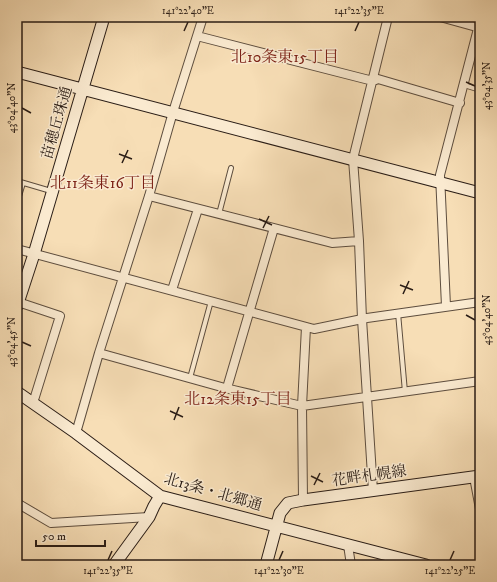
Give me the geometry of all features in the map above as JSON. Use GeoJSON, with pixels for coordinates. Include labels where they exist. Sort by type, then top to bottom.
{"type":"FeatureCollection","features":[{"type":"Feature","properties":{"kind":"street","name":"苗穂丘珠通"},"geometry":{"type":"LineString","coordinates":[[18,304],[53,192],[104,17]]}},
{"type":"Feature","properties":{"kind":"street"},"geometry":{"type":"LineString","coordinates":[[76,433],[99,353],[124,277],[203,17]]}},
{"type":"Feature","properties":{"kind":"street"},"geometry":{"type":"LineString","coordinates":[[373,491],[353,159],[388,17]]}},
{"type":"Feature","properties":{"kind":"street"},"geometry":{"type":"LineString","coordinates":[[440,17],[479,25],[460,103],[440,175],[446,306]]}},
{"type":"Feature","properties":{"kind":"street"},"geometry":{"type":"LineString","coordinates":[[197,36],[373,81],[378,79],[460,103]]}},
{"type":"Feature","properties":{"kind":"street"},"geometry":{"type":"LineString","coordinates":[[17,72],[480,193]]}},
{"type":"Feature","properties":{"kind":"street"},"geometry":{"type":"LineString","coordinates":[[149,196],[332,243],[359,241]]}},
{"type":"Feature","properties":{"kind":"street"},"geometry":{"type":"LineString","coordinates":[[172,290],[198,209]]}},
{"type":"Feature","properties":{"kind":"street"},"geometry":{"type":"LineString","coordinates":[[227,388],[274,228]]}},
{"type":"Feature","properties":{"kind":"street"},"geometry":{"type":"LineString","coordinates":[[17,249],[314,329],[398,313],[480,302]]}},
{"type":"Feature","properties":{"kind":"street"},"geometry":{"type":"LineString","coordinates":[[18,304],[60,316],[32,403]]}},
{"type":"Feature","properties":{"kind":"street"},"geometry":{"type":"LineString","coordinates":[[304,500],[302,406],[306,327]]}},
{"type":"Feature","properties":{"kind":"street"},"geometry":{"type":"LineString","coordinates":[[99,353],[227,388],[302,406],[480,381]]}},
{"type":"Feature","properties":{"kind":"street","name":"北13条・北郷通"},"geometry":{"type":"LineString","coordinates":[[17,392],[76,433],[160,496],[348,544],[397,561],[426,565]]}},
{"type":"Feature","properties":{"kind":"street"},"geometry":{"type":"LineString","coordinates":[[477,476],[480,509]]}},
{"type":"Feature","properties":{"kind":"street","name":"花畔札幌線"},"geometry":{"type":"LineString","coordinates":[[277,526],[280,513],[288,503],[477,476]]}},
{"type":"Feature","properties":{"kind":"street"},"geometry":{"type":"LineString","coordinates":[[114,565],[150,517],[160,496]]}},
{"type":"Feature","properties":{"kind":"street"},"geometry":{"type":"LineString","coordinates":[[17,503],[51,524],[150,517]]}},
{"type":"Feature","properties":{"kind":"street"},"geometry":{"type":"LineString","coordinates":[[266,565],[277,526]]}},
{"type":"Feature","properties":{"kind":"street"},"geometry":{"type":"LineString","coordinates":[[348,544],[351,565]]}},
{"type":"Feature","properties":{"kind":"lane"},"geometry":{"type":"LineString","coordinates":[[464,85],[480,90]]}},
{"type":"Feature","properties":{"kind":"lane"},"geometry":{"type":"LineString","coordinates":[[219,214],[231,168]]}},
{"type":"Feature","properties":{"kind":"lane"},"geometry":{"type":"LineString","coordinates":[[17,181],[53,192]]}},
{"type":"Feature","properties":{"kind":"lane"},"geometry":{"type":"LineString","coordinates":[[17,204],[23,183]]}},
{"type":"Feature","properties":{"kind":"lane"},"geometry":{"type":"LineString","coordinates":[[190,378],[211,301]]}},
{"type":"Feature","properties":{"kind":"lane"},"geometry":{"type":"LineString","coordinates":[[398,313],[404,392]]}},
{"type":"Feature","properties":{"kind":"district","name":"北10条東15丁目"},"geometry":{"type":"Point","coordinates":[285,57]}},
{"type":"Feature","properties":{"kind":"district","name":"北11条東16丁目"},"geometry":{"type":"Point","coordinates":[103,183]}},
{"type":"Feature","properties":{"kind":"district","name":"北12条東15丁目"},"geometry":{"type":"Point","coordinates":[238,399]}}]}
